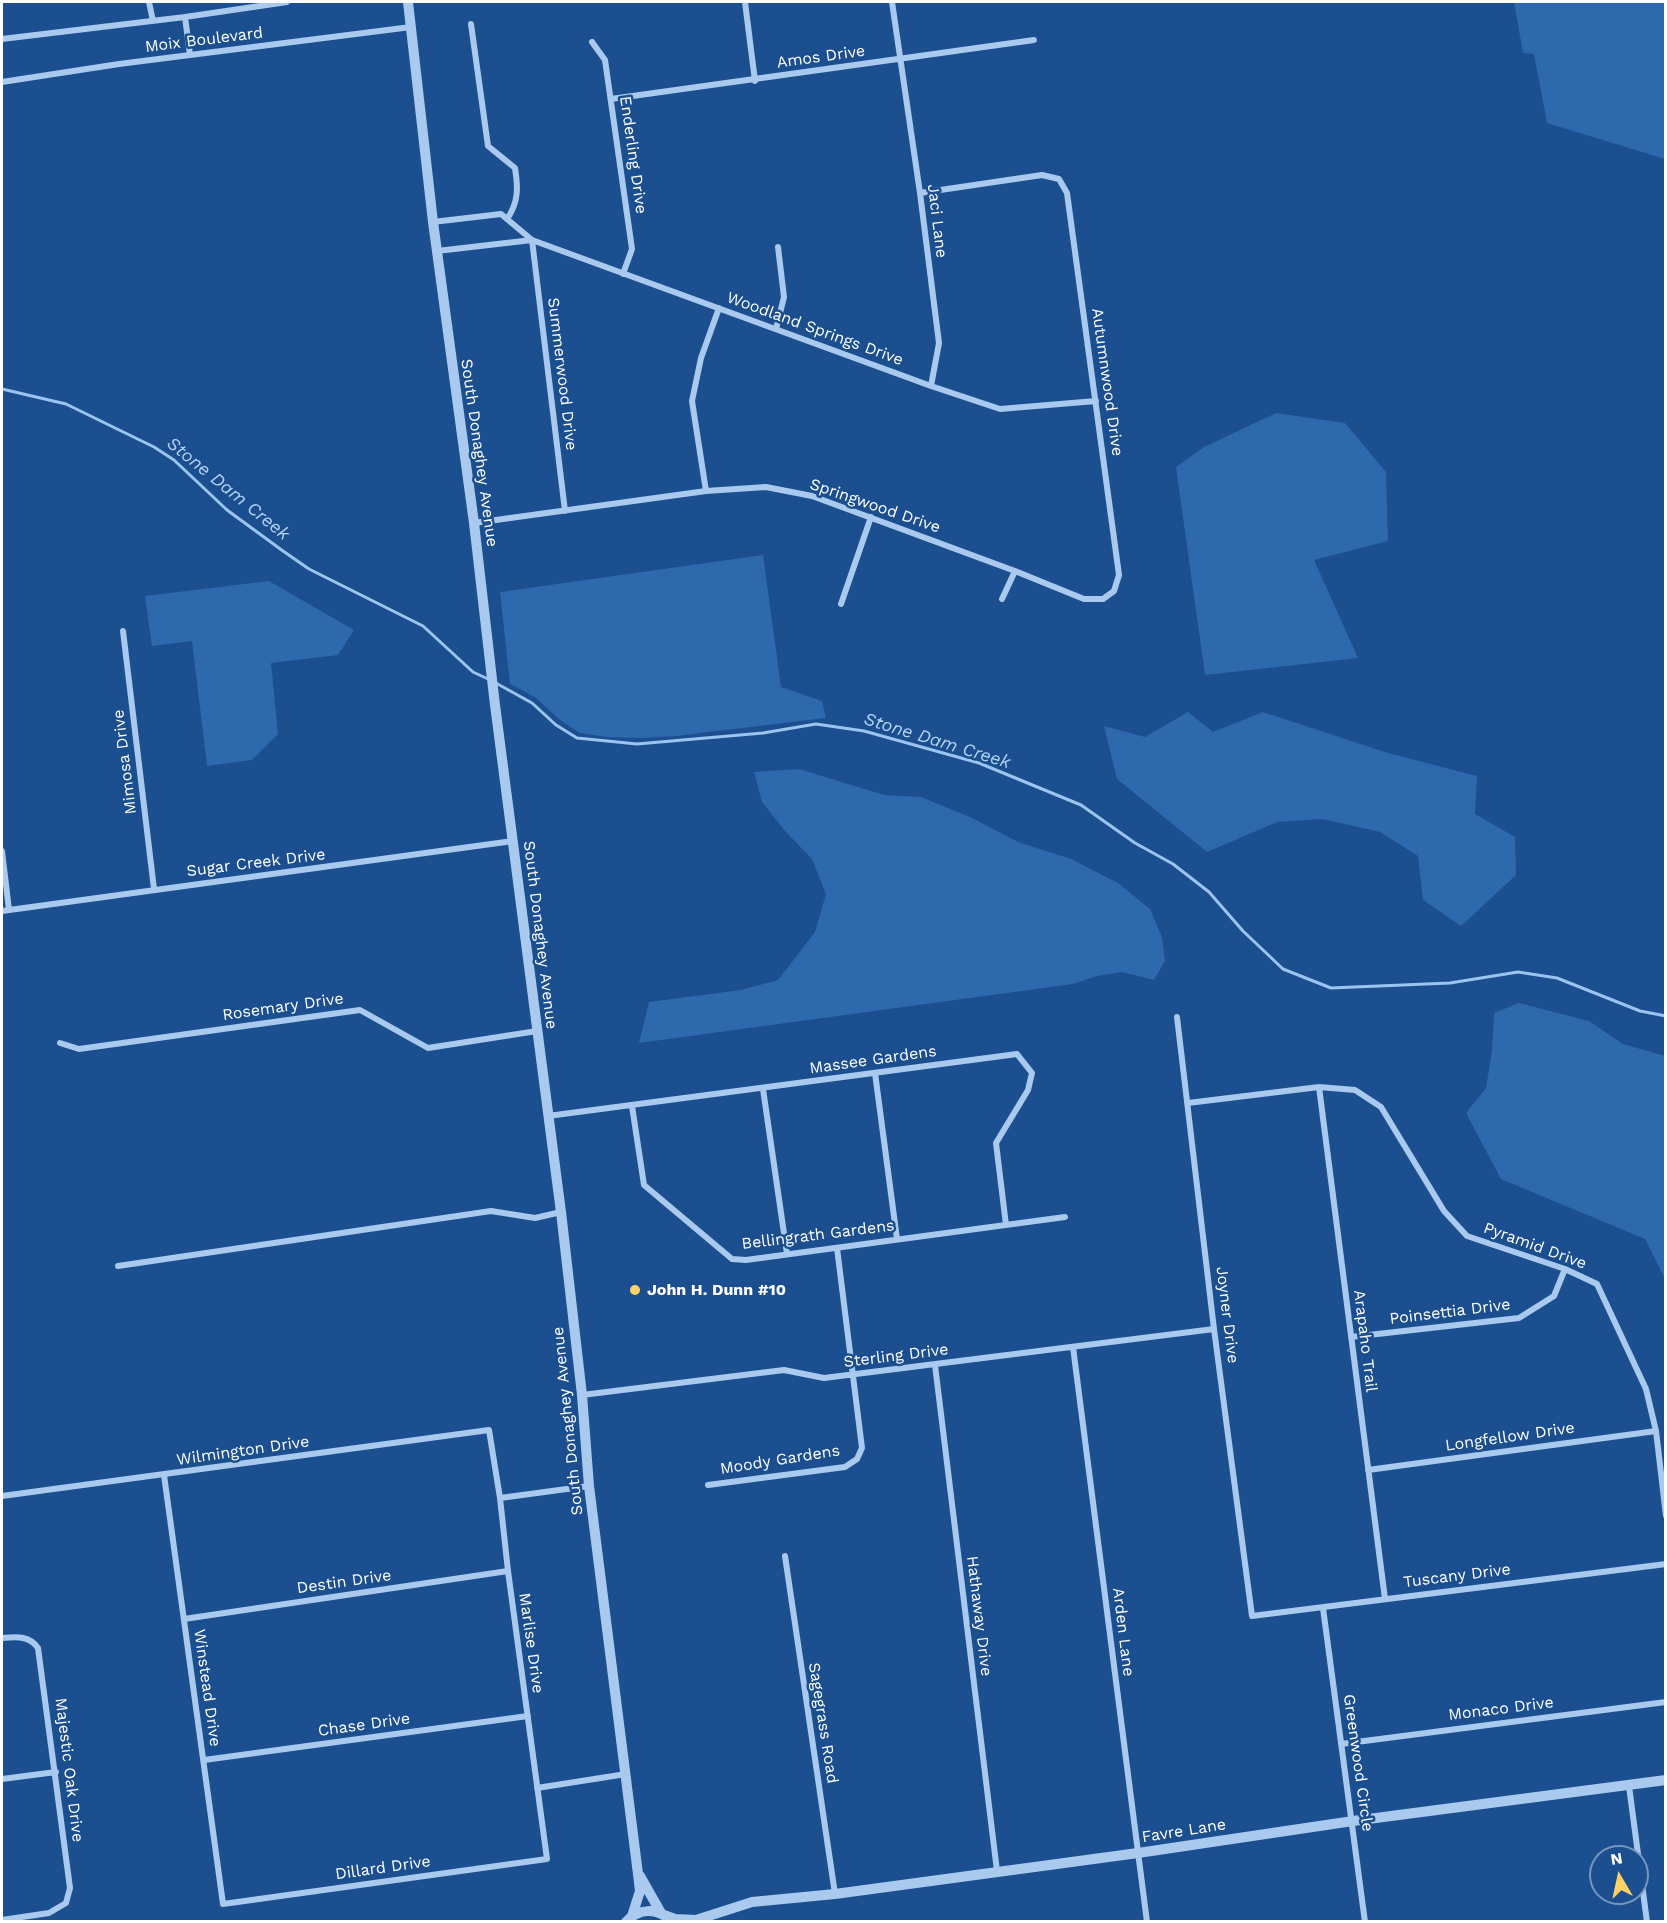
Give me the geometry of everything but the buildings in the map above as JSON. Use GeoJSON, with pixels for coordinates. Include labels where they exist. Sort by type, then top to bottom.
{"type":"FeatureCollection","features":[{"type":"Feature","properties":{"kind":"street"},"geometry":{"type":"LineString","coordinates":[[149,2],[153,21]]}},
{"type":"Feature","properties":{"kind":"street"},"geometry":{"type":"LineString","coordinates":[[2,39],[287,2]]}},
{"type":"Feature","properties":{"kind":"street","name":"South Donaghey Avenue"},"geometry":{"type":"LineString","coordinates":[[408,2],[433,222],[474,523],[495,705],[561,1212],[582,1395],[589,1486],[627,1774],[640,1891],[628,1920]]}},
{"type":"Feature","properties":{"kind":"street"},"geometry":{"type":"LineString","coordinates":[[745,2],[754,81]]}},
{"type":"Feature","properties":{"kind":"street","name":"Jaci Lane"},"geometry":{"type":"LineString","coordinates":[[892,2],[939,343],[931,386]]}},
{"type":"Feature","properties":{"kind":"street"},"geometry":{"type":"LineString","coordinates":[[184,17],[190,55]]}},
{"type":"Feature","properties":{"kind":"street"},"geometry":{"type":"LineString","coordinates":[[433,222],[501,214],[507,219],[514,209],[518,189],[515,168],[488,146],[471,24]]}},
{"type":"Feature","properties":{"kind":"street","name":"Moix Boulevard"},"geometry":{"type":"LineString","coordinates":[[2,82],[411,27]]}},
{"type":"Feature","properties":{"kind":"street","name":"Amos Drive"},"geometry":{"type":"LineString","coordinates":[[611,99],[754,81],[1034,40]]}},
{"type":"Feature","properties":{"kind":"street","name":"Enderling Drive"},"geometry":{"type":"LineString","coordinates":[[592,42],[605,60],[632,249],[623,274]]}},
{"type":"Feature","properties":{"kind":"street","name":"Autumnwood Drive"},"geometry":{"type":"LineString","coordinates":[[920,193],[1042,176],[1059,179],[1068,193],[1119,575],[1114,591]]}},
{"type":"Feature","properties":{"kind":"street","name":"Woodland Springs Drive"},"geometry":{"type":"LineString","coordinates":[[507,219],[532,240],[931,386],[1000,409],[1096,401]]}},
{"type":"Feature","properties":{"kind":"street","name":"Woodland Springs Drive"},"geometry":{"type":"LineString","coordinates":[[437,251],[532,240]]}},
{"type":"Feature","properties":{"kind":"street","name":"Summerwood Drive"},"geometry":{"type":"LineString","coordinates":[[532,240],[565,512]]}},
{"type":"Feature","properties":{"kind":"street"},"geometry":{"type":"LineString","coordinates":[[776,329],[784,297],[778,247]]}},
{"type":"Feature","properties":{"kind":"street"},"geometry":{"type":"LineString","coordinates":[[706,491],[692,401],[701,358],[719,308]]}},
{"type":"Feature","properties":{"kind":"street","name":"Springwood Drive"},"geometry":{"type":"LineString","coordinates":[[474,523],[706,491],[766,487],[812,496],[1084,599],[1103,599],[1114,591]]}},
{"type":"Feature","properties":{"kind":"street"},"geometry":{"type":"LineString","coordinates":[[841,604],[871,517]]}},
{"type":"Feature","properties":{"kind":"street"},"geometry":{"type":"LineString","coordinates":[[1002,599],[1015,571]]}},
{"type":"Feature","properties":{"kind":"street","name":"Mimosa Drive"},"geometry":{"type":"LineString","coordinates":[[123,631],[154,889]]}},
{"type":"Feature","properties":{"kind":"street","name":"Sugar Creek Drive"},"geometry":{"type":"LineString","coordinates":[[2,911],[513,841]]}},
{"type":"Feature","properties":{"kind":"street"},"geometry":{"type":"LineString","coordinates":[[2,851],[9,910]]}},
{"type":"Feature","properties":{"kind":"street","name":"Rosemary Drive"},"geometry":{"type":"LineString","coordinates":[[60,1043],[79,1049],[360,1010],[428,1048],[537,1031]]}},
{"type":"Feature","properties":{"kind":"street","name":"Joyner Drive"},"geometry":{"type":"LineString","coordinates":[[1178,1017],[1252,1616]]}},
{"type":"Feature","properties":{"kind":"street","name":"Massee Gardens"},"geometry":{"type":"LineString","coordinates":[[548,1116],[1017,1054],[1032,1073],[1028,1090],[996,1143],[1006,1225]]}},
{"type":"Feature","properties":{"kind":"street"},"geometry":{"type":"LineString","coordinates":[[875,1073],[897,1239]]}},
{"type":"Feature","properties":{"kind":"street","name":"Pyramid Drive"},"geometry":{"type":"LineString","coordinates":[[1188,1103],[1319,1087],[1355,1090],[1381,1107],[1444,1211],[1467,1236],[1565,1269],[1597,1284],[1646,1389],[1656,1431],[1665,1516]]}},
{"type":"Feature","properties":{"kind":"street","name":"Arapaho Trail"},"geometry":{"type":"LineString","coordinates":[[1319,1087],[1385,1599]]}},
{"type":"Feature","properties":{"kind":"street"},"geometry":{"type":"LineString","coordinates":[[764,1089],[787,1254]]}},
{"type":"Feature","properties":{"kind":"street","name":"Bellingrath Gardens"},"geometry":{"type":"LineString","coordinates":[[632,1106],[644,1185],[732,1258],[746,1260],[1065,1217]]}},
{"type":"Feature","properties":{"kind":"street"},"geometry":{"type":"LineString","coordinates":[[118,1266],[491,1211],[535,1218],[561,1212]]}},
{"type":"Feature","properties":{"kind":"street","name":"Moody Gardens"},"geometry":{"type":"LineString","coordinates":[[708,1485],[845,1467],[856,1460],[862,1448],[837,1248]]}},
{"type":"Feature","properties":{"kind":"street","name":"Poinsettia Drive"},"geometry":{"type":"LineString","coordinates":[[1351,1337],[1519,1318],[1554,1296],[1565,1269]]}},
{"type":"Feature","properties":{"kind":"street","name":"Sterling Drive"},"geometry":{"type":"LineString","coordinates":[[582,1395],[784,1370],[825,1378],[854,1375],[1215,1329]]}},
{"type":"Feature","properties":{"kind":"street","name":"Arden Lane"},"geometry":{"type":"LineString","coordinates":[[1072,1347],[1148,1922]]}},
{"type":"Feature","properties":{"kind":"street","name":"Hathaway Drive"},"geometry":{"type":"LineString","coordinates":[[935,1365],[997,1871]]}},
{"type":"Feature","properties":{"kind":"street","name":"Wilmington Drive"},"geometry":{"type":"LineString","coordinates":[[2,1496],[489,1430]]}},
{"type":"Feature","properties":{"kind":"street","name":"Marlise Drive"},"geometry":{"type":"LineString","coordinates":[[489,1430],[547,1859]]}},
{"type":"Feature","properties":{"kind":"street","name":"Longfellow Drive"},"geometry":{"type":"LineString","coordinates":[[1368,1470],[1656,1431]]}},
{"type":"Feature","properties":{"kind":"street","name":"Winstead Drive"},"geometry":{"type":"LineString","coordinates":[[164,1475],[223,1904]]}},
{"type":"Feature","properties":{"kind":"street"},"geometry":{"type":"LineString","coordinates":[[500,1498],[589,1486]]}},
{"type":"Feature","properties":{"kind":"street","name":"Sagegrass Road"},"geometry":{"type":"LineString","coordinates":[[785,1556],[835,1894]]}},
{"type":"Feature","properties":{"kind":"street","name":"Tuscany Drive"},"geometry":{"type":"LineString","coordinates":[[1252,1616],[1665,1564]]}},
{"type":"Feature","properties":{"kind":"street","name":"Destin Drive"},"geometry":{"type":"LineString","coordinates":[[184,1619],[508,1571]]}},
{"type":"Feature","properties":{"kind":"street","name":"Greenwood Circle"},"geometry":{"type":"LineString","coordinates":[[1323,1608],[1365,1922]]}},
{"type":"Feature","properties":{"kind":"street","name":"Majestic Oak Drive"},"geometry":{"type":"LineString","coordinates":[[2,1638],[24,1637],[34,1642],[38,1648],[70,1888],[66,1903],[49,1913],[2,1920]]}},
{"type":"Feature","properties":{"kind":"street","name":"Monaco Drive"},"geometry":{"type":"LineString","coordinates":[[1341,1744],[1665,1702]]}},
{"type":"Feature","properties":{"kind":"street","name":"Chase Drive"},"geometry":{"type":"LineString","coordinates":[[204,1760],[528,1716]]}},
{"type":"Feature","properties":{"kind":"street"},"geometry":{"type":"LineString","coordinates":[[2,1779],[56,1772]]}},
{"type":"Feature","properties":{"kind":"street"},"geometry":{"type":"LineString","coordinates":[[537,1788],[627,1774]]}},
{"type":"Feature","properties":{"kind":"street","name":"Favre Lane"},"geometry":{"type":"LineString","coordinates":[[628,1920],[641,1912],[651,1911],[686,1920],[706,1919],[730,1908],[752,1902],[835,1894],[1353,1821],[1665,1780]]}},
{"type":"Feature","properties":{"kind":"street"},"geometry":{"type":"LineString","coordinates":[[1629,1786],[1647,1922]]}},
{"type":"Feature","properties":{"kind":"street","name":"Dillard Drive"},"geometry":{"type":"LineString","coordinates":[[223,1904],[547,1859]]}},
{"type":"Feature","properties":{"kind":"street","name":"South Donaghey Avenue"},"geometry":{"type":"LineString","coordinates":[[638,1874],[665,1916]]}},
{"type":"Feature","properties":{"kind":"shaded area"},"geometry":{"type":"Polygon","coordinates":[[[1514,2],[1665,2],[1665,159],[1547,123],[1534,54],[1523,53],[1514,2]]]}},
{"type":"Feature","properties":{"kind":"shaded area"},"geometry":{"type":"Polygon","coordinates":[[[1276,413],[1345,423],[1386,472],[1388,541],[1314,560],[1358,658],[1205,675],[1176,467],[1204,447],[1276,413]]]}},
{"type":"Feature","properties":{"kind":"shaded area"},"geometry":{"type":"Polygon","coordinates":[[[763,555],[781,687],[822,701],[826,718],[676,736],[607,737],[580,733],[560,720],[535,697],[510,684],[500,592],[763,555]]]}},
{"type":"Feature","properties":{"kind":"shaded area"},"geometry":{"type":"Polygon","coordinates":[[[269,581],[354,630],[338,655],[271,663],[278,734],[252,760],[207,766],[192,641],[152,646],[145,596],[269,581]]]}},
{"type":"Feature","properties":{"kind":"shaded area"},"geometry":{"type":"Polygon","coordinates":[[[1188,712],[1213,732],[1263,712],[1388,753],[1477,776],[1475,814],[1515,837],[1516,875],[1461,926],[1423,900],[1418,856],[1380,832],[1322,819],[1277,822],[1207,852],[1117,779],[1104,726],[1145,737],[1188,712]]]}},
{"type":"Feature","properties":{"kind":"shaded area"},"geometry":{"type":"Polygon","coordinates":[[[799,769],[884,795],[921,797],[972,818],[1018,842],[1071,859],[1118,883],[1150,909],[1162,937],[1165,961],[1154,980],[1122,972],[1097,976],[1073,984],[639,1043],[649,1002],[741,990],[778,980],[815,932],[826,894],[812,859],[785,831],[762,802],[754,772],[799,769]]]}},
{"type":"Feature","properties":{"kind":"shaded area"},"geometry":{"type":"Polygon","coordinates":[[[1519,1003],[1589,1021],[1623,1044],[1665,1056],[1665,1279],[1645,1239],[1501,1179],[1466,1113],[1486,1088],[1492,1051],[1494,1013],[1519,1003]]]}},
{"type":"Feature","properties":{"kind":"waterway","name":"Stone Dam Creek"},"geometry":{"type":"LineString","coordinates":[[2,389],[66,404],[154,447],[174,460],[227,510],[283,551],[309,569],[423,626],[473,672],[488,679]]}},
{"type":"Feature","properties":{"kind":"waterway","name":"Stone Dam Creek"},"geometry":{"type":"LineString","coordinates":[[494,682],[532,703],[556,725],[577,738],[637,744],[763,733],[816,724],[864,731],[979,763],[1081,805],[1135,843],[1173,864],[1209,892],[1243,931],[1283,969],[1331,988],[1450,983],[1518,972],[1557,978],[1640,1011],[1666,1016]]}},
{"type":"Feature","properties":{"kind":"place","name":"John H. Dunn #10"},"geometry":{"type":"Point","coordinates":[635,1290]}}]}
